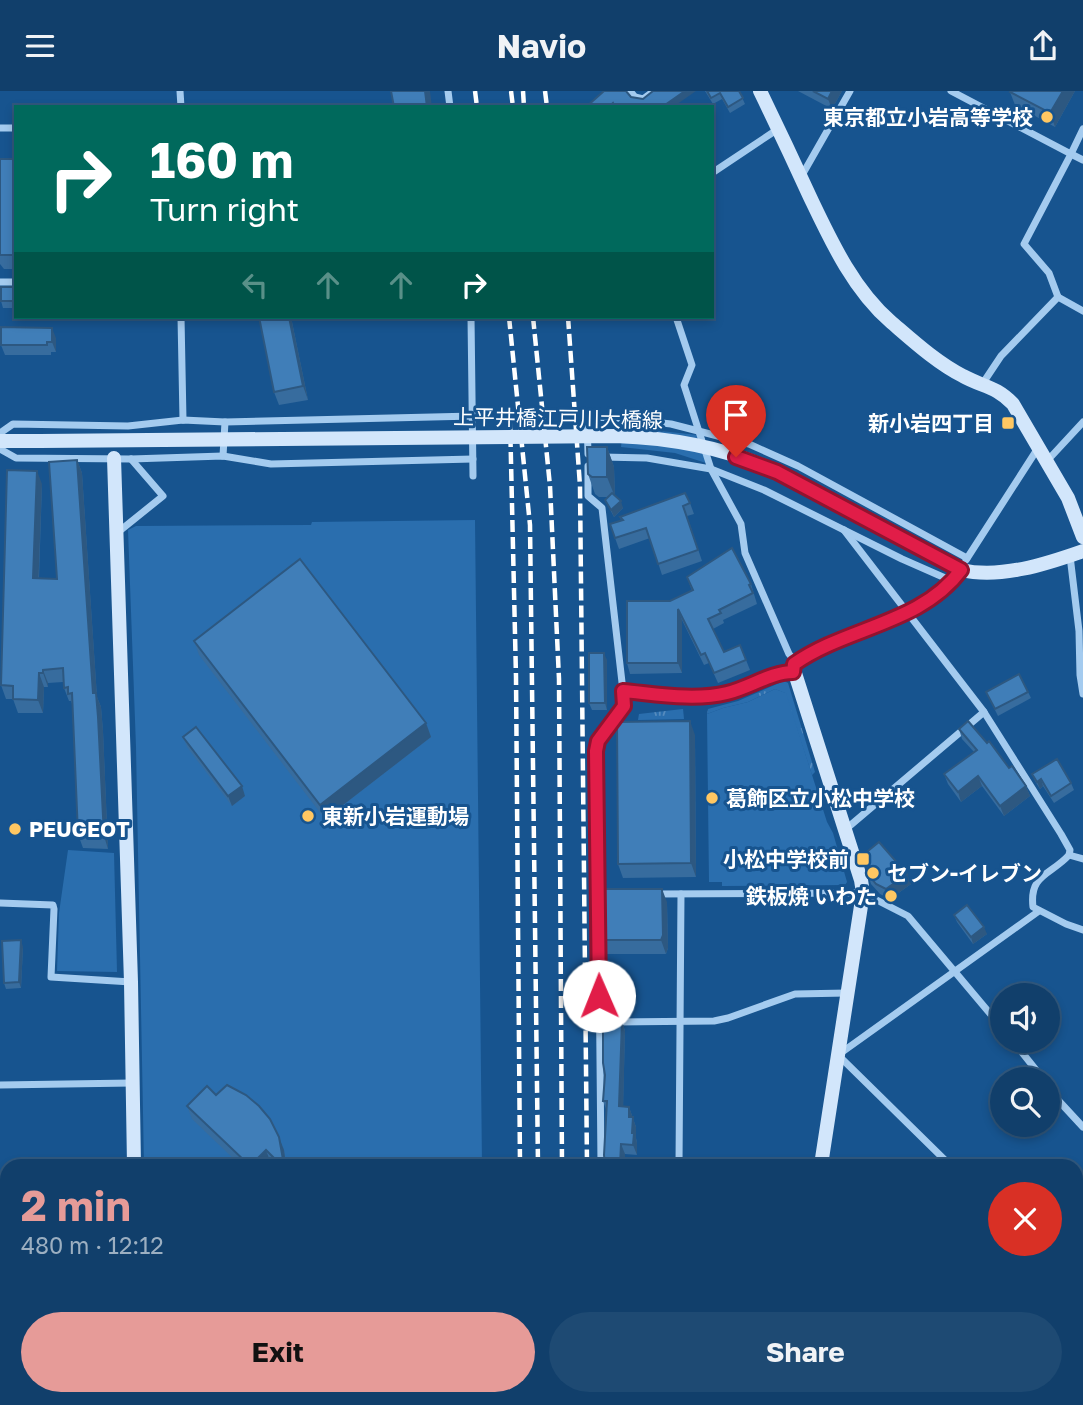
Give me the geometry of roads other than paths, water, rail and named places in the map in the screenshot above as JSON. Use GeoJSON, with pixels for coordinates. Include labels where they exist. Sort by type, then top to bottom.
{"type":"FeatureCollection","features":[{"type":"Feature","properties":{"kind":"street"},"geometry":{"type":"LineString","coordinates":[[630,91],[635,97],[643,99],[654,91]]}},
{"type":"Feature","properties":{"kind":"street"},"geometry":{"type":"LineString","coordinates":[[760,91],[828,234],[853,279],[889,321],[961,375],[998,390],[1013,404],[1068,498],[1083,537]]}},
{"type":"Feature","properties":{"kind":"street"},"geometry":{"type":"LineString","coordinates":[[801,177],[850,91]]}},
{"type":"Feature","properties":{"kind":"street"},"geometry":{"type":"LineString","coordinates":[[951,91],[1083,160]]}},
{"type":"Feature","properties":{"kind":"street"},"geometry":{"type":"LineString","coordinates":[[714,172],[778,129]]}},
{"type":"Feature","properties":{"kind":"street"},"geometry":{"type":"LineString","coordinates":[[1083,129],[1024,244],[1049,273],[1058,297],[1083,311]]}},
{"type":"Feature","properties":{"kind":"street"},"geometry":{"type":"LineString","coordinates":[[984,383],[1001,356],[1058,297]]}},
{"type":"Feature","properties":{"kind":"street"},"geometry":{"type":"LineString","coordinates":[[181,319],[183,420]]}},
{"type":"Feature","properties":{"kind":"street"},"geometry":{"type":"LineString","coordinates":[[471,319],[473,477]]}},
{"type":"Feature","properties":{"kind":"street"},"geometry":{"type":"LineString","coordinates":[[677,319],[692,365],[684,385],[711,469],[741,524],[745,553],[795,667],[863,893],[822,1159]]}},
{"type":"Feature","properties":{"kind":"street"},"geometry":{"type":"LineString","coordinates":[[0,433],[13,424],[128,426],[183,420],[225,422],[474,416]]}},
{"type":"Feature","properties":{"kind":"street"},"geometry":{"type":"LineString","coordinates":[[601,1159],[597,745],[624,706],[602,508],[588,496],[587,417],[642,420],[699,430],[772,453],[960,570]]}},
{"type":"Feature","properties":{"kind":"street"},"geometry":{"type":"LineString","coordinates":[[223,456],[225,422]]}},
{"type":"Feature","properties":{"kind":"street"},"geometry":{"type":"LineString","coordinates":[[1046,461],[1083,422]]}},
{"type":"Feature","properties":{"kind":"street","name":"上平井橋江戸川大橋線"},"geometry":{"type":"LineString","coordinates":[[0,441],[616,436],[660,439],[721,452],[777,472],[960,570],[972,573],[1005,571],[1077,553]]}},
{"type":"Feature","properties":{"kind":"street"},"geometry":{"type":"LineString","coordinates":[[623,691],[673,695],[724,694],[795,667],[841,638],[908,612],[937,596],[960,570],[1038,448]]}},
{"type":"Feature","properties":{"kind":"street"},"geometry":{"type":"LineString","coordinates":[[0,449],[16,457],[131,459],[223,456],[271,464],[473,459]]}},
{"type":"Feature","properties":{"kind":"street"},"geometry":{"type":"LineString","coordinates":[[114,458],[131,982],[134,1159]]}},
{"type":"Feature","properties":{"kind":"street"},"geometry":{"type":"LineString","coordinates":[[588,458],[647,458],[711,469],[764,490],[844,530],[960,570]]}},
{"type":"Feature","properties":{"kind":"street"},"geometry":{"type":"LineString","coordinates":[[117,533],[163,496],[131,459]]}},
{"type":"Feature","properties":{"kind":"street"},"geometry":{"type":"LineString","coordinates":[[844,530],[984,712],[1062,834],[1070,850],[1069,855],[1035,884],[1031,897],[1033,907],[1066,925],[1083,930]]}},
{"type":"Feature","properties":{"kind":"street"},"geometry":{"type":"LineString","coordinates":[[1077,553],[1080,675],[1083,694]]}},
{"type":"Feature","properties":{"kind":"street"},"geometry":{"type":"LineString","coordinates":[[845,829],[984,712]]}},
{"type":"Feature","properties":{"kind":"street"},"geometry":{"type":"LineString","coordinates":[[1069,855],[1083,859]]}},
{"type":"Feature","properties":{"kind":"street"},"geometry":{"type":"LineString","coordinates":[[640,894],[863,893],[908,916],[990,1014]]}},
{"type":"Feature","properties":{"kind":"street"},"geometry":{"type":"LineString","coordinates":[[598,894],[612,894]]}},
{"type":"Feature","properties":{"kind":"street"},"geometry":{"type":"LineString","coordinates":[[678,1159],[681,894]]}},
{"type":"Feature","properties":{"kind":"street"},"geometry":{"type":"LineString","coordinates":[[0,903],[53,905],[51,978],[131,982]]}},
{"type":"Feature","properties":{"kind":"street"},"geometry":{"type":"LineString","coordinates":[[838,1055],[1039,911]]}},
{"type":"Feature","properties":{"kind":"street"},"geometry":{"type":"LineString","coordinates":[[600,1022],[714,1021],[728,1019],[795,994],[848,993]]}},
{"type":"Feature","properties":{"kind":"street"},"geometry":{"type":"LineString","coordinates":[[1023,1053],[1034,1067]]}},
{"type":"Feature","properties":{"kind":"street"},"geometry":{"type":"LineString","coordinates":[[838,1055],[944,1159]]}},
{"type":"Feature","properties":{"kind":"street"},"geometry":{"type":"LineString","coordinates":[[0,1085],[132,1083]]}},
{"type":"Feature","properties":{"kind":"street"},"geometry":{"type":"LineString","coordinates":[[1060,1102],[1083,1126]]}},
{"type":"Feature","properties":{"kind":"railway"},"geometry":{"type":"LineString","coordinates":[[475,91],[477,105]]}},
{"type":"Feature","properties":{"kind":"railway"},"geometry":{"type":"LineString","coordinates":[[511,91],[513,105]]}},
{"type":"Feature","properties":{"kind":"railway"},"geometry":{"type":"LineString","coordinates":[[523,91],[524,105]]}},
{"type":"Feature","properties":{"kind":"railway"},"geometry":{"type":"LineString","coordinates":[[545,91],[547,105]]}},
{"type":"Feature","properties":{"kind":"railway"},"geometry":{"type":"LineString","coordinates":[[509,319],[530,525],[538,1159]]}},
{"type":"Feature","properties":{"kind":"railway"},"geometry":{"type":"LineString","coordinates":[[533,319],[550,486],[559,679],[562,1159]]}},
{"type":"Feature","properties":{"kind":"railway"},"geometry":{"type":"LineString","coordinates":[[568,319],[580,486],[587,1159]]}},
{"type":"Feature","properties":{"kind":"railway"},"geometry":{"type":"LineString","coordinates":[[510,418],[516,677],[520,1159]]}},
{"type":"Feature","properties":{"kind":"place","name":"東京都立小岩高等学校"},"geometry":{"type":"Point","coordinates":[1047,117]}},
{"type":"Feature","properties":{"kind":"place","name":"新小岩四丁目"},"geometry":{"type":"Point","coordinates":[1008,423]}},
{"type":"Feature","properties":{"kind":"place","name":"葛飾区立小松中学校"},"geometry":{"type":"Point","coordinates":[712,798]}},
{"type":"Feature","properties":{"kind":"place","name":"東新小岩運動場"},"geometry":{"type":"Point","coordinates":[308,816]}},
{"type":"Feature","properties":{"kind":"place","name":"PEUGEOT"},"geometry":{"type":"Point","coordinates":[15,829]}},
{"type":"Feature","properties":{"kind":"place","name":"小松中学校前"},"geometry":{"type":"Point","coordinates":[863,859]}},
{"type":"Feature","properties":{"kind":"place","name":"セブン-イレブン"},"geometry":{"type":"Point","coordinates":[873,873]}},
{"type":"Feature","properties":{"kind":"place","name":"鉄板焼 いわた"},"geometry":{"type":"Point","coordinates":[891,896]}}]}
